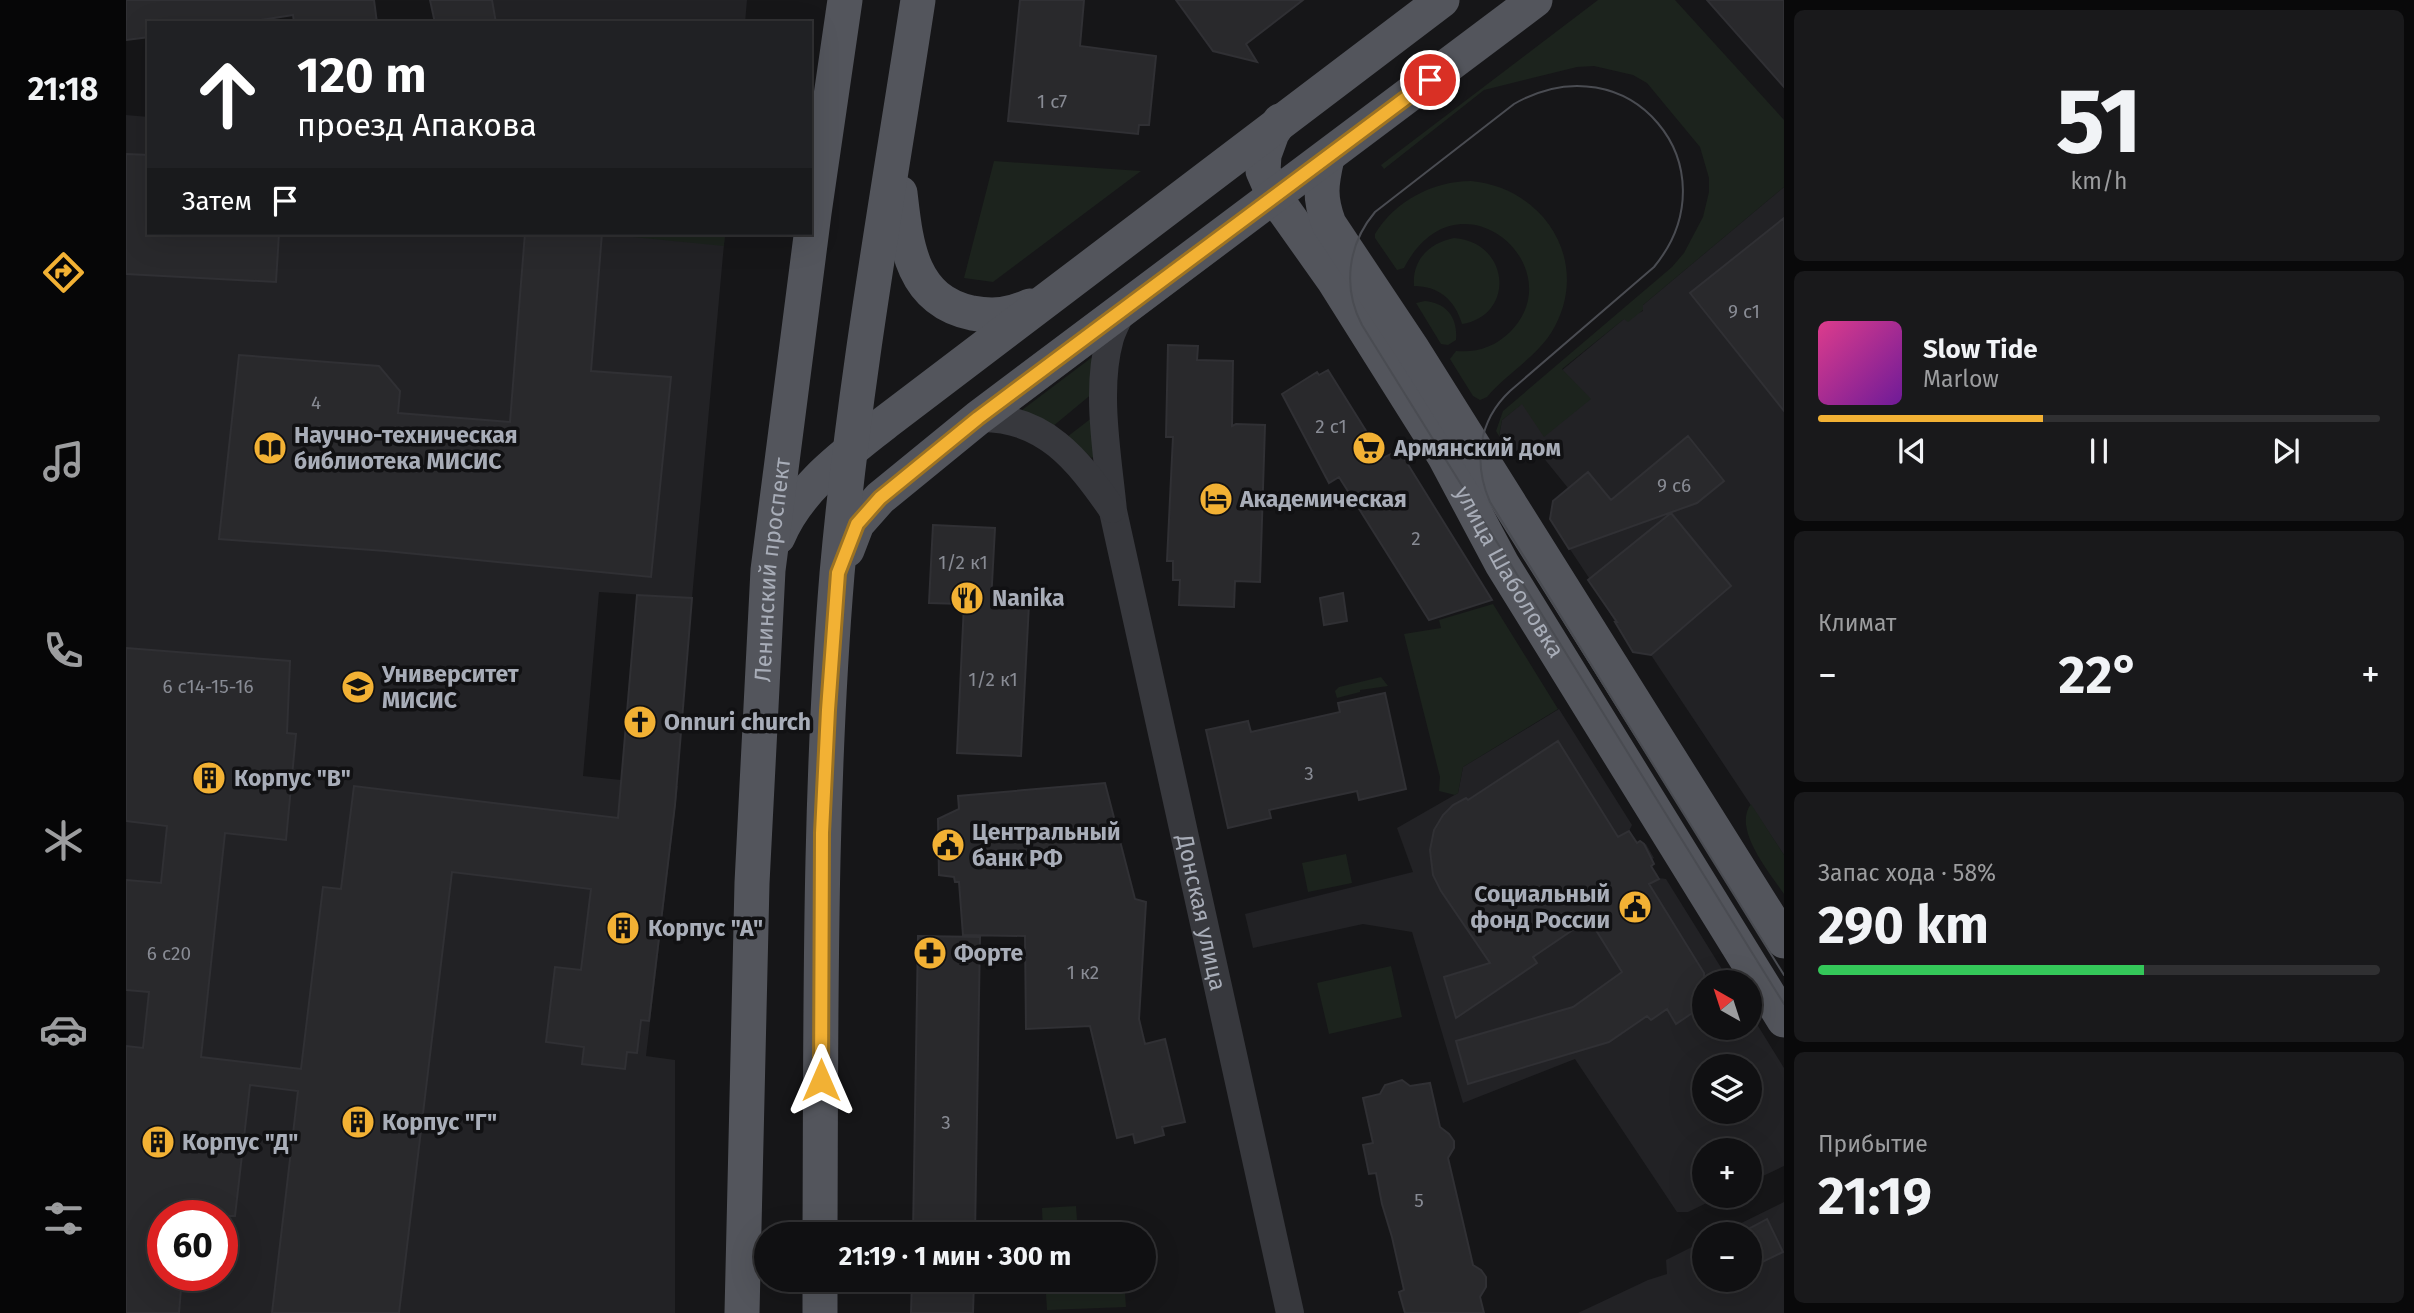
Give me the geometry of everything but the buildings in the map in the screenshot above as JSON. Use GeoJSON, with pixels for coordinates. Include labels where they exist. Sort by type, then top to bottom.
{"type":"FeatureCollection","features":[{"type":"Feature","properties":{"kind":"main road","name":"Ленинский проспект"},"geometry":{"type":"LineString","coordinates":[[812,229],[845,0]]}},
{"type":"Feature","properties":{"kind":"main road"},"geometry":{"type":"LineString","coordinates":[[820,1222],[822,833],[838,573],[851,450],[918,0]]}},
{"type":"Feature","properties":{"kind":"main road"},"geometry":{"type":"LineString","coordinates":[[768,570],[783,525],[797,502],[851,450],[1442,0]]}},
{"type":"Feature","properties":{"kind":"main road"},"geometry":{"type":"LineString","coordinates":[[838,573],[857,524],[880,498],[978,418],[1327,158],[1527,4]]}},
{"type":"Feature","properties":{"kind":"main road","name":"улица Шаболовка"},"geometry":{"type":"LineString","coordinates":[[1280,121],[1272,133],[1264,155],[1264,171],[1274,196],[1348,302],[1445,457],[1502,565],[1784,1020]]}},
{"type":"Feature","properties":{"kind":"main road"},"geometry":{"type":"LineString","coordinates":[[895,150],[905,235],[911,259],[931,293],[947,305],[990,317],[1015,313],[1055,293]]}},
{"type":"Feature","properties":{"kind":"main road","name":"улица Шаболовка"},"geometry":{"type":"LineString","coordinates":[[1327,158],[1321,188],[1322,206],[1329,224],[1413,350],[1784,941]]}},
{"type":"Feature","properties":{"kind":"main road","name":"Ленинский проспект"},"geometry":{"type":"LineString","coordinates":[[743,1313],[752,883],[768,570],[811,235]]}},
{"type":"Feature","properties":{"kind":"main road"},"geometry":{"type":"LineString","coordinates":[[820,1292],[820,1313]]}},
{"type":"Feature","properties":{"kind":"street","name":"Донская улица"},"geometry":{"type":"LineString","coordinates":[[1123,308],[1110,338],[1105,365],[1106,432],[1113,511],[1290,1313]]}},
{"type":"Feature","properties":{"kind":"street","name":"Донская улица"},"geometry":{"type":"LineString","coordinates":[[978,418],[1000,417],[1019,423],[1041,432],[1063,447],[1088,475],[1113,511]]}},
{"type":"Feature","properties":{"kind":"shaded area"},"geometry":{"type":"Polygon","coordinates":[[[430,0],[747,0],[745,21],[435,21],[430,0]]]}},
{"type":"Feature","properties":{"kind":"shaded area"},"geometry":{"type":"Polygon","coordinates":[[[1598,0],[1675,0],[1784,120],[1784,187],[1643,305],[1643,310],[1628,322],[1624,319],[1562,369],[1591,399],[1544,437],[1522,404],[1502,420],[1499,436],[1496,431],[1503,411],[1672,267],[1684,253],[1703,217],[1709,192],[1709,178],[1700,147],[1647,83],[1633,75],[1594,66],[1577,67],[1484,90],[1384,169],[1381,165],[1598,0]]]}},
{"type":"Feature","properties":{"kind":"shaded area","name":"Университет МИСИС"},"geometry":{"type":"Polygon","coordinates":[[[126,115],[147,117],[147,235],[725,235],[692,598],[599,592],[583,776],[678,786],[646,1056],[675,1060],[675,1313],[126,1313],[126,115]]]}},
{"type":"Feature","properties":{"kind":"shaded area"},"geometry":{"type":"Polygon","coordinates":[[[994,161],[1141,171],[993,282],[964,278],[994,161]]]}},
{"type":"Feature","properties":{"kind":"shaded area"},"geometry":{"type":"Polygon","coordinates":[[[1471,181],[1498,187],[1521,198],[1541,215],[1555,234],[1564,257],[1567,282],[1563,308],[1551,333],[1528,359],[1487,397],[1480,400],[1473,396],[1450,359],[1456,351],[1485,348],[1510,332],[1526,306],[1528,280],[1519,256],[1502,237],[1478,226],[1452,225],[1427,239],[1404,268],[1397,270],[1375,238],[1383,222],[1416,195],[1443,185],[1471,181]]]}},
{"type":"Feature","properties":{"kind":"shaded area"},"geometry":{"type":"Polygon","coordinates":[[[1784,187],[1784,855],[1651,655],[1633,652],[1550,519],[1553,501],[1568,488],[1538,451],[1512,455],[1499,436],[1502,420],[1625,318],[1643,311],[1643,305],[1784,187]]]}},
{"type":"Feature","properties":{"kind":"shaded area"},"geometry":{"type":"Polygon","coordinates":[[[623,235],[725,235],[724,246],[623,235]]]}},
{"type":"Feature","properties":{"kind":"shaded area"},"geometry":{"type":"Polygon","coordinates":[[[1454,238],[1473,242],[1486,252],[1495,265],[1499,279],[1498,294],[1491,307],[1479,318],[1462,324],[1455,308],[1445,296],[1431,289],[1414,286],[1416,268],[1424,254],[1437,244],[1454,238]]]}},
{"type":"Feature","properties":{"kind":"shaded area"},"geometry":{"type":"Polygon","coordinates":[[[1433,302],[1450,313],[1455,325],[1456,340],[1448,345],[1441,344],[1416,303],[1433,302]]]}},
{"type":"Feature","properties":{"kind":"shaded area"},"geometry":{"type":"Polygon","coordinates":[[[1091,358],[1094,359],[1093,393],[1052,427],[1022,410],[1091,358]]]}},
{"type":"Feature","properties":{"kind":"shaded area"},"geometry":{"type":"Polygon","coordinates":[[[1093,417],[1097,454],[1092,458],[1067,437],[1093,417]]]}},
{"type":"Feature","properties":{"kind":"shaded area"},"geometry":{"type":"Polygon","coordinates":[[[1493,604],[1558,709],[1463,767],[1458,793],[1455,795],[1439,791],[1440,777],[1404,634],[1441,628],[1439,620],[1493,604]]]}},
{"type":"Feature","properties":{"kind":"shaded area"},"geometry":{"type":"Polygon","coordinates":[[[1381,677],[1388,686],[1360,690],[1337,698],[1335,691],[1339,687],[1381,677]]]}},
{"type":"Feature","properties":{"kind":"shaded area"},"geometry":{"type":"Polygon","coordinates":[[[1559,709],[1632,825],[1629,831],[1637,843],[1640,841],[1643,845],[1646,844],[1654,858],[1652,867],[1659,878],[1666,879],[1723,970],[1692,970],[1692,1040],[1762,1040],[1762,1032],[1784,1068],[1784,1166],[1762,1176],[1762,1138],[1692,1138],[1692,1208],[1696,1208],[1688,1212],[1677,1212],[1575,1059],[1463,1103],[1412,932],[1363,924],[1253,948],[1245,914],[1413,872],[1397,828],[1458,793],[1463,767],[1559,709]]]}},
{"type":"Feature","properties":{"kind":"shaded area"},"geometry":{"type":"Polygon","coordinates":[[[1751,804],[1784,855],[1784,894],[1762,863],[1749,838],[1746,814],[1751,804]]]}},
{"type":"Feature","properties":{"kind":"shaded area"},"geometry":{"type":"Polygon","coordinates":[[[1346,854],[1352,883],[1308,892],[1302,863],[1346,854]]]}},
{"type":"Feature","properties":{"kind":"shaded area"},"geometry":{"type":"Polygon","coordinates":[[[1391,966],[1402,1017],[1329,1034],[1317,983],[1391,966]]]}},
{"type":"Feature","properties":{"kind":"shaded area"},"geometry":{"type":"Polygon","coordinates":[[[1784,1202],[1784,1313],[1578,1313],[1648,1280],[1667,1274],[1666,1260],[1692,1247],[1692,1292],[1762,1292],[1762,1222],[1743,1222],[1784,1202]]]}},
{"type":"Feature","properties":{"kind":"shaded area"},"geometry":{"type":"Polygon","coordinates":[[[1076,1206],[1077,1222],[1043,1222],[1042,1208],[1076,1206]]]}},
{"type":"Feature","properties":{"kind":"shaded area"},"geometry":{"type":"Polygon","coordinates":[[[1046,1292],[1125,1292],[1126,1307],[1047,1310],[1046,1292]]]}},
{"type":"Feature","properties":{"kind":"tram line"},"geometry":{"type":"LineString","coordinates":[[1784,975],[1490,502],[1481,472],[1480,458],[1485,429],[1499,403],[1654,267],[1676,229],[1683,190],[1676,154],[1658,123],[1630,100],[1596,88],[1556,88],[1514,104],[1375,212],[1366,224],[1354,252],[1350,281],[1352,296],[1362,325],[1784,1004]]}},
{"type":"Feature","properties":{"kind":"place","name":"Научно-техническая библиотека МИСИС"},"geometry":{"type":"Point","coordinates":[270,448]}},
{"type":"Feature","properties":{"kind":"place","name":"Армянский дом"},"geometry":{"type":"Point","coordinates":[1369,448]}},
{"type":"Feature","properties":{"kind":"place","name":"Академическая"},"geometry":{"type":"Point","coordinates":[1216,499]}},
{"type":"Feature","properties":{"kind":"place","name":"Nanika"},"geometry":{"type":"Point","coordinates":[967,598]}},
{"type":"Feature","properties":{"kind":"place","name":"Университет МИСИС"},"geometry":{"type":"Point","coordinates":[358,687]}},
{"type":"Feature","properties":{"kind":"place","name":"Onnuri church"},"geometry":{"type":"Point","coordinates":[640,722]}},
{"type":"Feature","properties":{"kind":"place","name":"Корпус \"В\""},"geometry":{"type":"Point","coordinates":[209,778]}},
{"type":"Feature","properties":{"kind":"place","name":"Центральный банк РФ"},"geometry":{"type":"Point","coordinates":[948,845]}},
{"type":"Feature","properties":{"kind":"place","name":"Социальный фонд России"},"geometry":{"type":"Point","coordinates":[1635,907]}},
{"type":"Feature","properties":{"kind":"place","name":"Корпус \"А\""},"geometry":{"type":"Point","coordinates":[623,928]}},
{"type":"Feature","properties":{"kind":"place","name":"Форте"},"geometry":{"type":"Point","coordinates":[930,953]}},
{"type":"Feature","properties":{"kind":"place","name":"Корпус \"Г\""},"geometry":{"type":"Point","coordinates":[358,1122]}},
{"type":"Feature","properties":{"kind":"place","name":"Корпус \"Д\""},"geometry":{"type":"Point","coordinates":[158,1142]}},
{"type":"Feature","properties":{"kind":"route"},"geometry":{"type":"LineString","coordinates":[[821,1080],[822,833],[828,710],[838,573],[857,524],[880,498],[978,418],[1430,80]]}}]}
